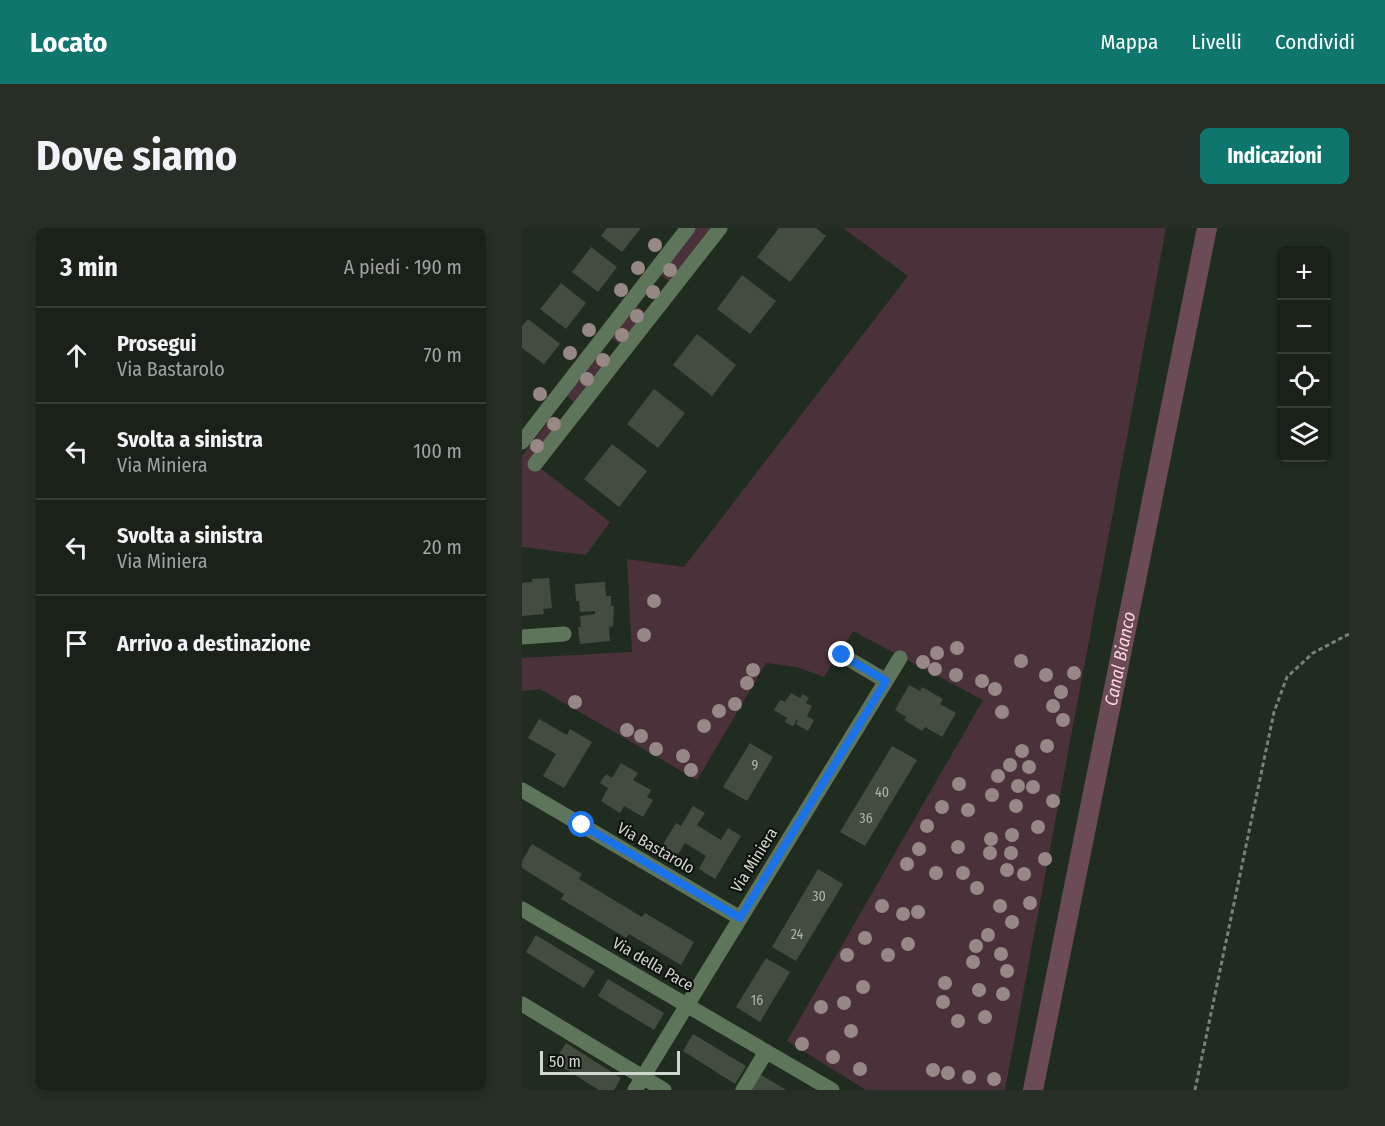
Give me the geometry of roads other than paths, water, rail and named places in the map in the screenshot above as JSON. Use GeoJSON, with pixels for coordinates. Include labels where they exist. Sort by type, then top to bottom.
{"type":"FeatureCollection","features":[{"type":"Feature","properties":{"kind":"street"},"geometry":{"type":"LineString","coordinates":[[522,442],[688,228]]}},
{"type":"Feature","properties":{"kind":"street"},"geometry":{"type":"LineString","coordinates":[[535,464],[720,228]]}},
{"type":"Feature","properties":{"kind":"street"},"geometry":{"type":"LineString","coordinates":[[652,274],[672,290]]}},
{"type":"Feature","properties":{"kind":"street"},"geometry":{"type":"LineString","coordinates":[[636,296],[655,311]]}},
{"type":"Feature","properties":{"kind":"street"},"geometry":{"type":"LineString","coordinates":[[603,338],[621,354]]}},
{"type":"Feature","properties":{"kind":"street"},"geometry":{"type":"LineString","coordinates":[[553,403],[571,419]]}},
{"type":"Feature","properties":{"kind":"street"},"geometry":{"type":"LineString","coordinates":[[522,637],[564,634]]}},
{"type":"Feature","properties":{"kind":"street"},"geometry":{"type":"LineString","coordinates":[[842,655],[886,681]]}},
{"type":"Feature","properties":{"kind":"street","name":"Via Miniera"},"geometry":{"type":"LineString","coordinates":[[639,1084],[900,658]]}},
{"type":"Feature","properties":{"kind":"street","name":"Via Bastarolo"},"geometry":{"type":"LineString","coordinates":[[522,790],[740,918]]}},
{"type":"Feature","properties":{"kind":"street","name":"Via della Pace"},"geometry":{"type":"LineString","coordinates":[[522,909],[832,1090]]}},
{"type":"Feature","properties":{"kind":"street"},"geometry":{"type":"LineString","coordinates":[[522,1004],[639,1084],[664,1090]]}},
{"type":"Feature","properties":{"kind":"street"},"geometry":{"type":"LineString","coordinates":[[743,1090],[766,1052]]}},
{"type":"Feature","properties":{"kind":"waterway","name":"Canal Bianco"},"geometry":{"type":"LineString","coordinates":[[1033,1090],[1207,228]]}}]}
